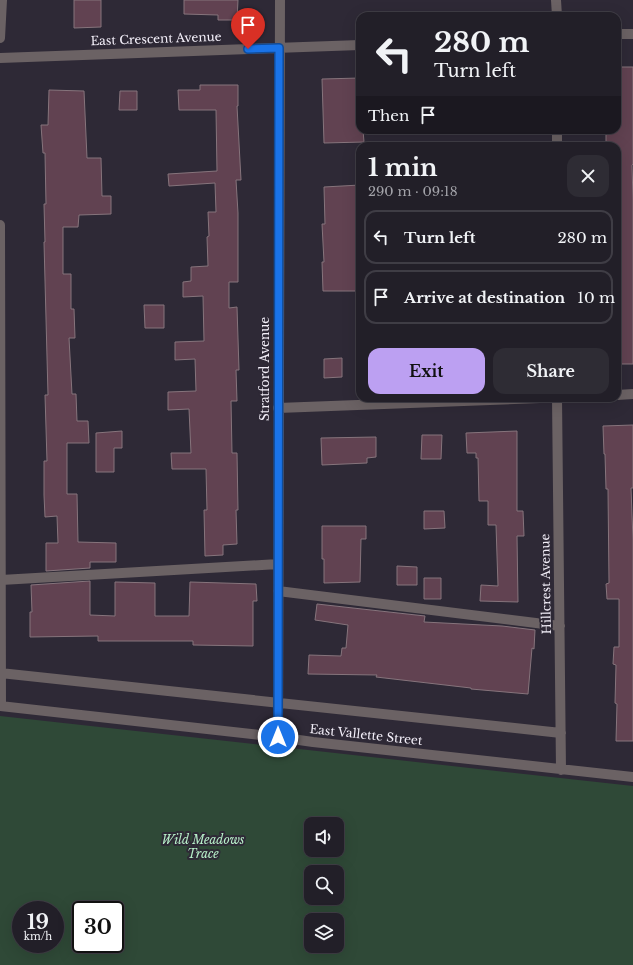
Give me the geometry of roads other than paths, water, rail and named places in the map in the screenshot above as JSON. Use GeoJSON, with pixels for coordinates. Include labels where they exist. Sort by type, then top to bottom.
{"type":"FeatureCollection","features":[{"type":"Feature","properties":{"kind":"street"},"geometry":{"type":"LineString","coordinates":[[0,38],[2,0]]}},
{"type":"Feature","properties":{"kind":"street","name":"Stratford Avenue"},"geometry":{"type":"LineString","coordinates":[[278,737],[280,0]]}},
{"type":"Feature","properties":{"kind":"street"},"geometry":{"type":"LineString","coordinates":[[556,0],[557,12]]}},
{"type":"Feature","properties":{"kind":"street"},"geometry":{"type":"LineString","coordinates":[[621,34],[633,34]]}},
{"type":"Feature","properties":{"kind":"street","name":"East Crescent Avenue"},"geometry":{"type":"LineString","coordinates":[[0,58],[356,45]]}},
{"type":"Feature","properties":{"kind":"street"},"geometry":{"type":"LineString","coordinates":[[0,225],[1,706]]}},
{"type":"Feature","properties":{"kind":"street"},"geometry":{"type":"LineString","coordinates":[[621,395],[633,394]]}},
{"type":"Feature","properties":{"kind":"street"},"geometry":{"type":"LineString","coordinates":[[278,408],[435,402]]}},
{"type":"Feature","properties":{"kind":"street","name":"Hillcrest Avenue"},"geometry":{"type":"LineString","coordinates":[[557,402],[561,770]]}},
{"type":"Feature","properties":{"kind":"street"},"geometry":{"type":"LineString","coordinates":[[1,580],[278,564]]}},
{"type":"Feature","properties":{"kind":"street"},"geometry":{"type":"LineString","coordinates":[[278,591],[560,626]]}},
{"type":"Feature","properties":{"kind":"street","name":"East Vallette Street"},"geometry":{"type":"LineString","coordinates":[[1,673],[561,733]]}},
{"type":"Feature","properties":{"kind":"street","name":"East Vallette Street"},"geometry":{"type":"LineString","coordinates":[[1,706],[633,777]]}},
{"type":"Feature","properties":{"kind":"park label","name":"Wild Meadows Trace"},"geometry":{"type":"Point","coordinates":[203,847]}}]}
